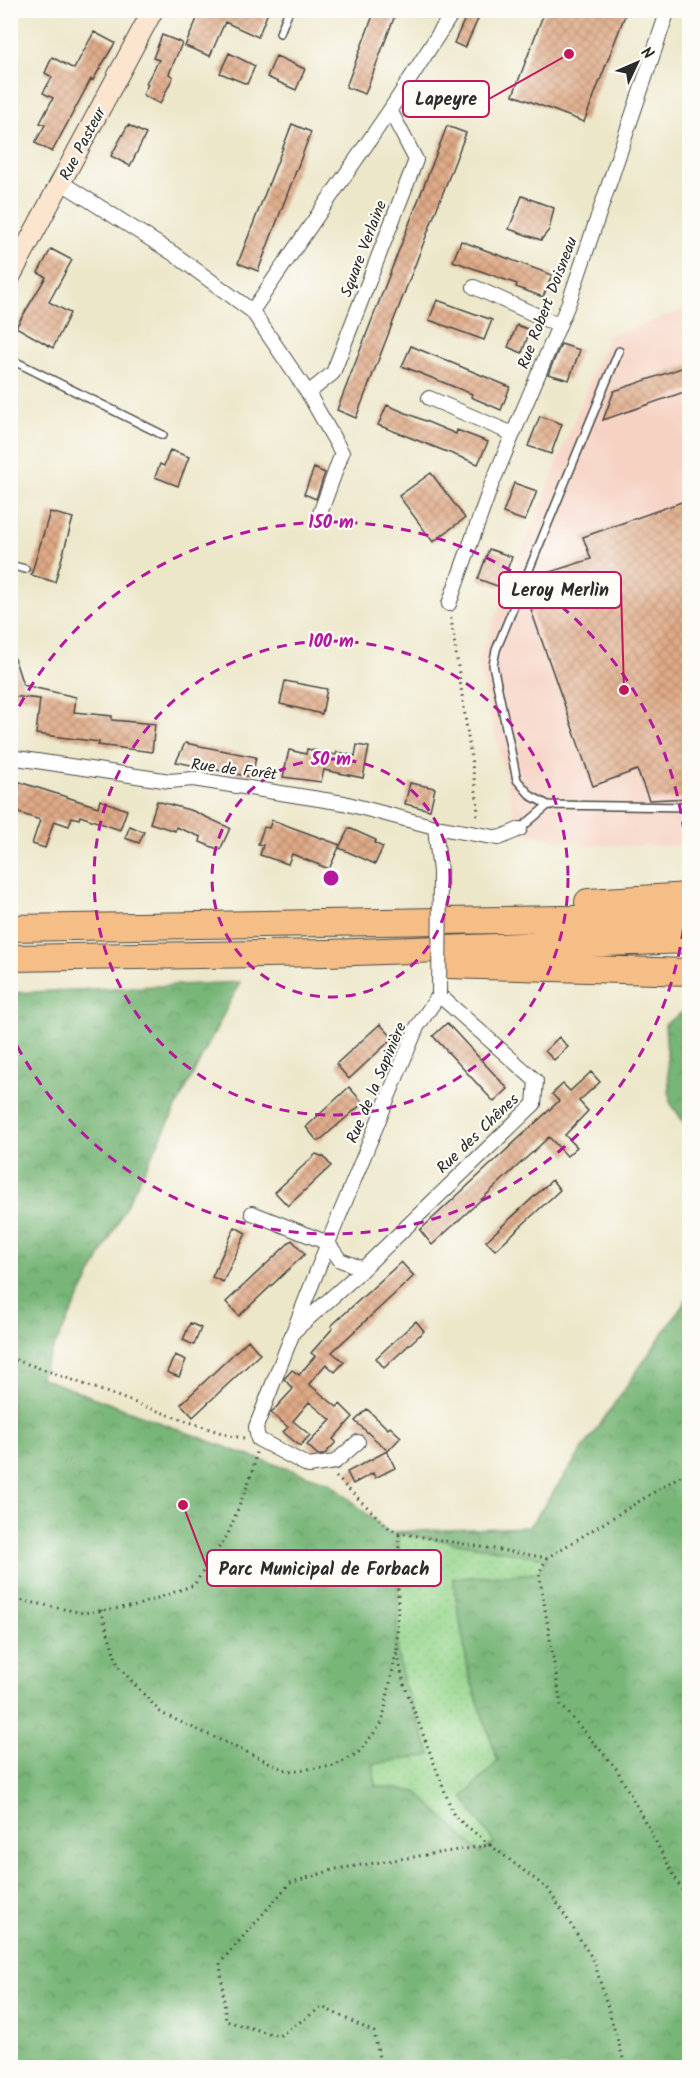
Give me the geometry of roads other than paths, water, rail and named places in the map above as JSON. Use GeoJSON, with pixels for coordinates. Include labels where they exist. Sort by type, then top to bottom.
{"type":"FeatureCollection","features":[{"type":"Feature","properties":{"kind":"highway"},"geometry":{"type":"LineString","coordinates":[[462,920],[555,903],[690,896]]}},
{"type":"Feature","properties":{"kind":"highway"},"geometry":{"type":"LineString","coordinates":[[10,928],[690,916]]}},
{"type":"Feature","properties":{"kind":"highway"},"geometry":{"type":"LineString","coordinates":[[10,958],[327,953],[690,940]]}},
{"type":"Feature","properties":{"kind":"highway"},"geometry":{"type":"LineString","coordinates":[[327,953],[420,964],[690,972]]}},
{"type":"Feature","properties":{"kind":"main road","name":"Rue Pasteur"},"geometry":{"type":"LineString","coordinates":[[10,277],[153,10]]}},
{"type":"Feature","properties":{"kind":"street"},"geometry":{"type":"LineString","coordinates":[[252,311],[390,110],[451,15],[450,10]]}},
{"type":"Feature","properties":{"kind":"street","name":"Rue Robert Doisneau"},"geometry":{"type":"LineString","coordinates":[[449,603],[491,486],[569,302],[668,10]]}},
{"type":"Feature","properties":{"kind":"street","name":"Square Verlaine"},"geometry":{"type":"LineString","coordinates":[[308,393],[333,373],[416,159],[390,110]]}},
{"type":"Feature","properties":{"kind":"street"},"geometry":{"type":"LineString","coordinates":[[62,183],[174,254],[252,311],[308,393],[342,453],[318,519]]}},
{"type":"Feature","properties":{"kind":"street"},"geometry":{"type":"LineString","coordinates":[[474,287],[558,325]]}},
{"type":"Feature","properties":{"kind":"street"},"geometry":{"type":"LineString","coordinates":[[429,398],[513,434]]}},
{"type":"Feature","properties":{"kind":"street","name":"Rue de Forêt"},"geometry":{"type":"LineString","coordinates":[[10,757],[170,781],[193,778],[344,803],[435,827],[500,838],[520,829]]}},
{"type":"Feature","properties":{"kind":"street"},"geometry":{"type":"LineString","coordinates":[[435,827],[440,872],[439,995]]}},
{"type":"Feature","properties":{"kind":"street","name":"Rue de la Sapinière"},"geometry":{"type":"LineString","coordinates":[[358,1442],[336,1462],[309,1466],[258,1439],[256,1427],[292,1332],[417,1028],[439,995]]}},
{"type":"Feature","properties":{"kind":"street","name":"Rue des Chênes"},"geometry":{"type":"LineString","coordinates":[[292,1332],[348,1283],[534,1104],[536,1081],[439,995]]}},
{"type":"Feature","properties":{"kind":"street"},"geometry":{"type":"LineString","coordinates":[[252,1213],[328,1243],[340,1260],[361,1268]]}},
{"type":"Feature","properties":{"kind":"lane"},"geometry":{"type":"LineString","coordinates":[[280,33],[289,10]]}},
{"type":"Feature","properties":{"kind":"lane"},"geometry":{"type":"LineString","coordinates":[[619,351],[496,650],[493,665],[517,780],[531,796],[548,805],[690,807]]}},
{"type":"Feature","properties":{"kind":"lane"},"geometry":{"type":"LineString","coordinates":[[10,359],[163,435]]}},
{"type":"Feature","properties":{"kind":"lane"},"geometry":{"type":"LineString","coordinates":[[10,565],[25,569]]}},
{"type":"Feature","properties":{"kind":"lane"},"geometry":{"type":"LineString","coordinates":[[520,829],[548,805]]}},
{"type":"Feature","properties":{"kind":"place","name":"Lapeyre"},"geometry":{"type":"Point","coordinates":[569,54]}},
{"type":"Feature","properties":{"kind":"place","name":"Leroy Merlin"},"geometry":{"type":"Point","coordinates":[624,690]}},
{"type":"Feature","properties":{"kind":"place","name":"Parc Municipal de Forbach"},"geometry":{"type":"Point","coordinates":[183,1505]}}]}
